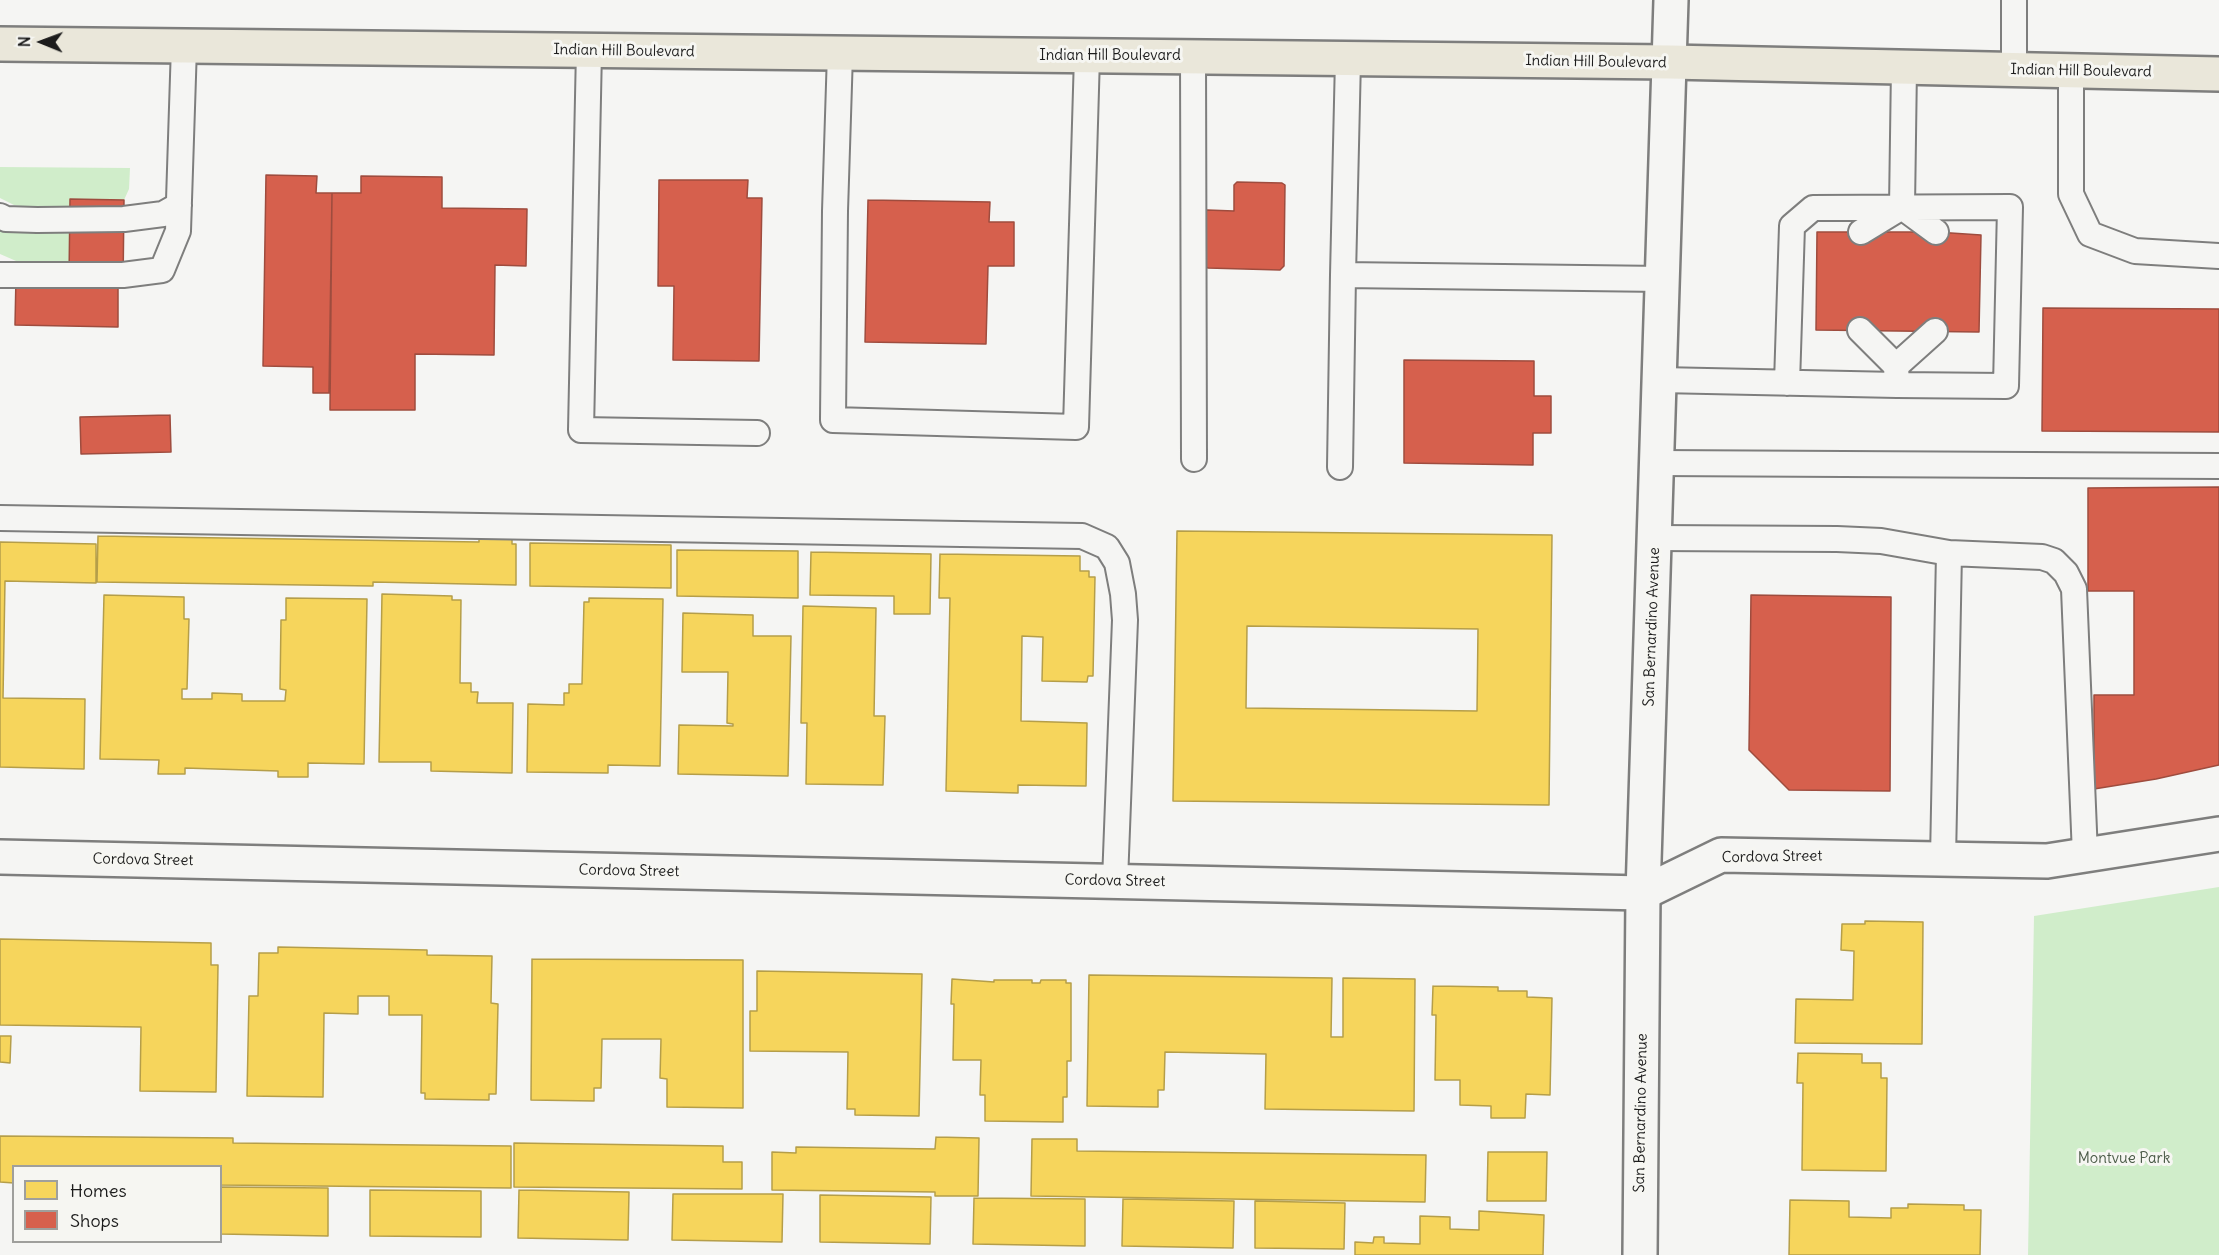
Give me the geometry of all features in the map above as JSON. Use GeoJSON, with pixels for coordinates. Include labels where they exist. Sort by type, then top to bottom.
{"type":"FeatureCollection","features":[{"type":"Feature","properties":{"kind":"main road","name":"Indian Hill Boulevard"},"geometry":{"type":"LineString","coordinates":[[0,44],[1670,62],[2219,74]]}},
{"type":"Feature","properties":{"kind":"street","name":"San Bernardino Avenue"},"geometry":{"type":"LineString","coordinates":[[1640,1255],[1643,893],[1671,0]]}},
{"type":"Feature","properties":{"kind":"street","name":"Cordova Street"},"geometry":{"type":"LineString","coordinates":[[0,857],[1643,893],[1721,855],[2047,861],[2219,834]]}},
{"type":"Feature","properties":{"kind":"lane"},"geometry":{"type":"LineString","coordinates":[[2014,0],[2014,70]]}},
{"type":"Feature","properties":{"kind":"lane"},"geometry":{"type":"LineString","coordinates":[[0,275],[123,275],[162,270],[178,231],[184,46]]}},
{"type":"Feature","properties":{"kind":"lane"},"geometry":{"type":"LineString","coordinates":[[590,50],[581,430],[757,433]]}},
{"type":"Feature","properties":{"kind":"lane"},"geometry":{"type":"LineString","coordinates":[[840,53],[835,211],[833,420],[1076,427],[1087,56]]}},
{"type":"Feature","properties":{"kind":"lane"},"geometry":{"type":"LineString","coordinates":[[1193,57],[1194,459]]}},
{"type":"Feature","properties":{"kind":"lane"},"geometry":{"type":"LineString","coordinates":[[1340,467],[1348,59]]}},
{"type":"Feature","properties":{"kind":"lane"},"geometry":{"type":"LineString","coordinates":[[1902,207],[1904,67]]}},
{"type":"Feature","properties":{"kind":"lane"},"geometry":{"type":"LineString","coordinates":[[2071,71],[2072,194],[2090,234],[2135,250],[2219,256]]}},
{"type":"Feature","properties":{"kind":"lane"},"geometry":{"type":"LineString","coordinates":[[0,216],[6,219],[37,220],[124,219],[163,214],[179,205]]}},
{"type":"Feature","properties":{"kind":"lane"},"geometry":{"type":"LineString","coordinates":[[1861,232],[1902,207]]}},
{"type":"Feature","properties":{"kind":"lane"},"geometry":{"type":"LineString","coordinates":[[1902,207],[1936,232]]}},
{"type":"Feature","properties":{"kind":"lane"},"geometry":{"type":"LineString","coordinates":[[1660,380],[1787,383],[1896,375],[2006,386],[2010,207],[1813,208],[1792,226],[1787,383]]}},
{"type":"Feature","properties":{"kind":"lane"},"geometry":{"type":"LineString","coordinates":[[1343,275],[1663,279]]}},
{"type":"Feature","properties":{"kind":"lane"},"geometry":{"type":"LineString","coordinates":[[1860,330],[1896,375]]}},
{"type":"Feature","properties":{"kind":"lane"},"geometry":{"type":"LineString","coordinates":[[1896,375],[1935,331]]}},
{"type":"Feature","properties":{"kind":"lane"},"geometry":{"type":"LineString","coordinates":[[1657,463],[2219,466]]}},
{"type":"Feature","properties":{"kind":"lane"},"geometry":{"type":"LineString","coordinates":[[0,518],[1082,536],[1107,548],[1117,563],[1123,594],[1125,620],[1115,882]]}},
{"type":"Feature","properties":{"kind":"lane"},"geometry":{"type":"LineString","coordinates":[[1655,538],[1881,541],[1949,553],[2042,557],[2054,561],[2066,573],[2074,589],[2085,855]]}},
{"type":"Feature","properties":{"kind":"lane"},"geometry":{"type":"LineString","coordinates":[[1943,859],[1949,553]]}},
{"type":"Feature","properties":{"kind":"green space"},"geometry":{"type":"Polygon","coordinates":[[[0,167],[130,168],[129,189],[124,200],[70,199],[70,210],[49,210],[14,205],[0,198],[0,167]]]}},
{"type":"Feature","properties":{"kind":"green space"},"geometry":{"type":"Polygon","coordinates":[[[69,227],[69,264],[23,264],[0,254],[0,230],[69,227]]]}},
{"type":"Feature","properties":{"kind":"green space","name":"Montvue Park"},"geometry":{"type":"Polygon","coordinates":[[[2219,887],[2219,1255],[2028,1255],[2034,916],[2219,887]]]}},
{"type":"Feature","properties":{"kind":"building: Homes"},"geometry":{"type":"Polygon","coordinates":[[[1177,531],[1552,535],[1549,805],[1173,801],[1177,531]],[[1247,626],[1246,708],[1477,711],[1478,629],[1247,626]]]}},
{"type":"Feature","properties":{"kind":"building: Homes"},"geometry":{"type":"Polygon","coordinates":[[[98,536],[479,542],[479,538],[512,538],[512,544],[516,544],[516,585],[373,582],[373,586],[97,582],[98,536]]]}},
{"type":"Feature","properties":{"kind":"building: Homes"},"geometry":{"type":"Polygon","coordinates":[[[0,542],[96,544],[96,583],[5,581],[3,698],[85,699],[84,769],[0,767],[0,542]]]}},
{"type":"Feature","properties":{"kind":"building: Homes"},"geometry":{"type":"Polygon","coordinates":[[[530,543],[671,545],[671,588],[530,586],[530,543]]]}},
{"type":"Feature","properties":{"kind":"building: Homes"},"geometry":{"type":"Polygon","coordinates":[[[677,550],[798,551],[798,598],[677,596],[677,550]]]}},
{"type":"Feature","properties":{"kind":"building: Homes"},"geometry":{"type":"Polygon","coordinates":[[[811,552],[931,554],[930,614],[894,614],[894,596],[810,595],[811,552]]]}},
{"type":"Feature","properties":{"kind":"building: Homes"},"geometry":{"type":"Polygon","coordinates":[[[940,554],[1080,556],[1080,571],[1089,571],[1089,577],[1095,577],[1093,676],[1088,676],[1087,682],[1042,681],[1043,637],[1022,636],[1021,721],[1087,723],[1086,786],[1018,785],[1018,793],[946,791],[950,598],[939,598],[940,554]]]}},
{"type":"Feature","properties":{"kind":"building: Homes"},"geometry":{"type":"Polygon","coordinates":[[[382,594],[452,596],[452,600],[461,600],[460,683],[471,683],[471,692],[478,692],[477,703],[513,703],[512,773],[431,771],[431,762],[379,762],[382,594]]]}},
{"type":"Feature","properties":{"kind":"building: Homes"},"geometry":{"type":"Polygon","coordinates":[[[104,595],[184,597],[184,619],[189,619],[187,689],[182,689],[182,699],[212,699],[212,693],[242,694],[242,701],[285,701],[286,690],[280,689],[281,620],[286,620],[286,598],[367,599],[364,764],[308,763],[308,777],[278,777],[278,771],[185,768],[185,774],[158,774],[159,760],[100,759],[104,595]]]}},
{"type":"Feature","properties":{"kind":"building: Homes"},"geometry":{"type":"Polygon","coordinates":[[[589,598],[663,599],[660,766],[608,765],[608,773],[527,772],[528,704],[564,705],[564,693],[569,693],[569,684],[582,684],[584,602],[589,602],[589,598]]]}},
{"type":"Feature","properties":{"kind":"building: Homes"},"geometry":{"type":"Polygon","coordinates":[[[803,606],[876,608],[874,716],[885,716],[883,785],[806,784],[807,723],[801,723],[803,606]]]}},
{"type":"Feature","properties":{"kind":"building: Homes"},"geometry":{"type":"Polygon","coordinates":[[[683,613],[753,615],[753,636],[791,636],[788,776],[678,774],[679,725],[733,726],[727,723],[728,672],[682,672],[683,613]]]}},
{"type":"Feature","properties":{"kind":"building: Homes"},"geometry":{"type":"Polygon","coordinates":[[[1865,921],[1923,922],[1922,1044],[1795,1043],[1796,999],[1853,1000],[1854,951],[1841,950],[1842,924],[1865,924],[1865,921]]]}},
{"type":"Feature","properties":{"kind":"building: Homes"},"geometry":{"type":"Polygon","coordinates":[[[0,939],[211,943],[211,965],[218,965],[216,1092],[140,1091],[141,1027],[0,1025],[0,939]]]}},
{"type":"Feature","properties":{"kind":"building: Homes"},"geometry":{"type":"Polygon","coordinates":[[[278,947],[427,950],[427,955],[492,956],[491,1003],[498,1004],[496,1094],[489,1094],[489,1100],[425,1099],[425,1093],[421,1093],[422,1015],[389,1015],[389,996],[358,996],[358,1014],[324,1013],[323,1097],[247,1096],[249,996],[258,996],[259,953],[278,953],[278,947]]]}},
{"type":"Feature","properties":{"kind":"building: Homes"},"geometry":{"type":"Polygon","coordinates":[[[532,959],[743,960],[743,1108],[667,1107],[667,1079],[660,1078],[661,1039],[602,1039],[601,1088],[594,1088],[594,1101],[531,1100],[532,959]]]}},
{"type":"Feature","properties":{"kind":"building: Homes"},"geometry":{"type":"Polygon","coordinates":[[[757,971],[922,974],[919,1116],[855,1115],[855,1109],[847,1109],[848,1052],[750,1051],[750,1011],[757,1011],[757,971]]]}},
{"type":"Feature","properties":{"kind":"building: Homes"},"geometry":{"type":"Polygon","coordinates":[[[1089,975],[1332,978],[1331,1037],[1343,1037],[1343,978],[1415,979],[1414,1111],[1265,1109],[1266,1054],[1165,1052],[1164,1090],[1158,1090],[1158,1107],[1087,1106],[1089,975]]]}},
{"type":"Feature","properties":{"kind":"building: Homes"},"geometry":{"type":"Polygon","coordinates":[[[952,979],[994,982],[994,980],[1032,980],[1032,983],[1040,983],[1041,980],[1066,980],[1066,983],[1071,983],[1071,1061],[1067,1061],[1067,1097],[1063,1097],[1063,1122],[985,1121],[985,1095],[980,1095],[981,1060],[953,1060],[952,979]]]}},
{"type":"Feature","properties":{"kind":"building: Homes"},"geometry":{"type":"Polygon","coordinates":[[[1433,986],[1498,987],[1498,991],[1527,991],[1527,997],[1552,998],[1550,1095],[1526,1094],[1525,1118],[1491,1118],[1491,1106],[1460,1105],[1460,1080],[1435,1080],[1436,1015],[1432,1015],[1433,986]]]}},
{"type":"Feature","properties":{"kind":"building: Homes"},"geometry":{"type":"Polygon","coordinates":[[[0,1036],[11,1036],[10,1063],[0,1062],[0,1036]]]}},
{"type":"Feature","properties":{"kind":"building: Homes"},"geometry":{"type":"Polygon","coordinates":[[[1798,1053],[1862,1054],[1862,1063],[1881,1063],[1881,1078],[1887,1078],[1886,1171],[1802,1170],[1803,1083],[1797,1083],[1798,1053]]]}},
{"type":"Feature","properties":{"kind":"building: Homes"},"geometry":{"type":"Polygon","coordinates":[[[0,1136],[233,1138],[233,1143],[511,1146],[511,1188],[222,1185],[222,1165],[12,1165],[12,1183],[0,1182],[0,1136]]]}},
{"type":"Feature","properties":{"kind":"building: Homes"},"geometry":{"type":"Polygon","coordinates":[[[936,1137],[979,1138],[978,1196],[935,1196],[935,1192],[772,1190],[772,1152],[796,1153],[796,1147],[935,1149],[936,1137]]]}},
{"type":"Feature","properties":{"kind":"building: Homes"},"geometry":{"type":"Polygon","coordinates":[[[1032,1139],[1077,1139],[1077,1151],[1426,1155],[1425,1202],[1031,1196],[1032,1139]]]}},
{"type":"Feature","properties":{"kind":"building: Homes"},"geometry":{"type":"Polygon","coordinates":[[[514,1143],[723,1146],[723,1162],[742,1162],[742,1189],[514,1187],[514,1143]]]}},
{"type":"Feature","properties":{"kind":"building: Homes"},"geometry":{"type":"Polygon","coordinates":[[[1488,1152],[1547,1152],[1546,1201],[1487,1201],[1488,1152]]]}},
{"type":"Feature","properties":{"kind":"building: Homes"},"geometry":{"type":"Polygon","coordinates":[[[222,1187],[328,1188],[328,1236],[222,1234],[222,1187]]]}},
{"type":"Feature","properties":{"kind":"building: Homes"},"geometry":{"type":"Polygon","coordinates":[[[370,1190],[481,1191],[481,1237],[370,1236],[370,1190]]]}},
{"type":"Feature","properties":{"kind":"building: Homes"},"geometry":{"type":"Polygon","coordinates":[[[519,1190],[629,1192],[628,1240],[518,1238],[519,1190]]]}},
{"type":"Feature","properties":{"kind":"building: Homes"},"geometry":{"type":"Polygon","coordinates":[[[673,1194],[783,1194],[782,1242],[672,1240],[673,1194]]]}},
{"type":"Feature","properties":{"kind":"building: Homes"},"geometry":{"type":"Polygon","coordinates":[[[820,1195],[931,1197],[930,1244],[820,1242],[820,1195]]]}},
{"type":"Feature","properties":{"kind":"building: Homes"},"geometry":{"type":"Polygon","coordinates":[[[974,1198],[1085,1199],[1085,1246],[973,1244],[974,1198]]]}},
{"type":"Feature","properties":{"kind":"building: Homes"},"geometry":{"type":"Polygon","coordinates":[[[1123,1199],[1234,1201],[1233,1248],[1122,1246],[1123,1199]]]}},
{"type":"Feature","properties":{"kind":"building: Homes"},"geometry":{"type":"Polygon","coordinates":[[[1790,1200],[1849,1201],[1849,1217],[1891,1218],[1891,1208],[1908,1208],[1908,1204],[1964,1205],[1964,1210],[1981,1210],[1980,1255],[1789,1255],[1790,1200]]]}},
{"type":"Feature","properties":{"kind":"building: Homes"},"geometry":{"type":"Polygon","coordinates":[[[1255,1201],[1345,1203],[1344,1249],[1255,1248],[1255,1201]]]}},
{"type":"Feature","properties":{"kind":"building: Homes"},"geometry":{"type":"Polygon","coordinates":[[[1479,1211],[1544,1215],[1543,1255],[1355,1255],[1355,1242],[1373,1243],[1374,1237],[1384,1237],[1384,1243],[1420,1244],[1420,1216],[1450,1217],[1450,1229],[1479,1230],[1479,1211]]]}},
{"type":"Feature","properties":{"kind":"building: Shops"},"geometry":{"type":"Polygon","coordinates":[[[266,175],[317,176],[316,193],[332,193],[329,393],[313,393],[313,367],[263,366],[266,175]]]}},
{"type":"Feature","properties":{"kind":"building: Shops"},"geometry":{"type":"Polygon","coordinates":[[[361,176],[442,177],[442,208],[527,209],[526,266],[495,265],[494,355],[415,354],[415,410],[330,410],[332,193],[361,193],[361,176]]]}},
{"type":"Feature","properties":{"kind":"building: Shops"},"geometry":{"type":"Polygon","coordinates":[[[659,180],[748,180],[747,198],[762,198],[759,361],[673,360],[674,286],[658,286],[659,180]]]}},
{"type":"Feature","properties":{"kind":"building: Shops"},"geometry":{"type":"Polygon","coordinates":[[[1237,182],[1282,183],[1285,185],[1284,266],[1280,270],[1204,266],[1205,213],[1207,210],[1234,211],[1234,185],[1237,182]]]}},
{"type":"Feature","properties":{"kind":"building: Shops"},"geometry":{"type":"Polygon","coordinates":[[[70,199],[124,200],[123,286],[118,286],[118,327],[15,325],[16,277],[69,278],[70,199]]]}},
{"type":"Feature","properties":{"kind":"building: Shops"},"geometry":{"type":"Polygon","coordinates":[[[868,200],[990,202],[989,222],[1014,222],[1014,266],[988,266],[986,344],[865,342],[868,200]]]}},
{"type":"Feature","properties":{"kind":"building: Shops"},"geometry":{"type":"Polygon","coordinates":[[[1817,232],[1936,232],[1981,235],[1979,332],[1816,330],[1817,232]]]}},
{"type":"Feature","properties":{"kind":"building: Shops"},"geometry":{"type":"Polygon","coordinates":[[[2043,308],[2219,309],[2219,432],[2042,431],[2043,308]]]}},
{"type":"Feature","properties":{"kind":"building: Shops"},"geometry":{"type":"Polygon","coordinates":[[[1404,360],[1534,361],[1534,396],[1551,396],[1551,433],[1533,433],[1533,465],[1404,463],[1404,360]]]}},
{"type":"Feature","properties":{"kind":"building: Shops"},"geometry":{"type":"Polygon","coordinates":[[[170,415],[171,452],[81,454],[80,417],[170,415]]]}},
{"type":"Feature","properties":{"kind":"building: Shops"},"geometry":{"type":"Polygon","coordinates":[[[2219,487],[2219,765],[2156,779],[2094,789],[2094,695],[2134,695],[2134,591],[2088,591],[2088,488],[2219,487]]]}},
{"type":"Feature","properties":{"kind":"building: Shops"},"geometry":{"type":"Polygon","coordinates":[[[1751,595],[1891,597],[1890,791],[1789,790],[1749,750],[1751,595]]]}}]}
